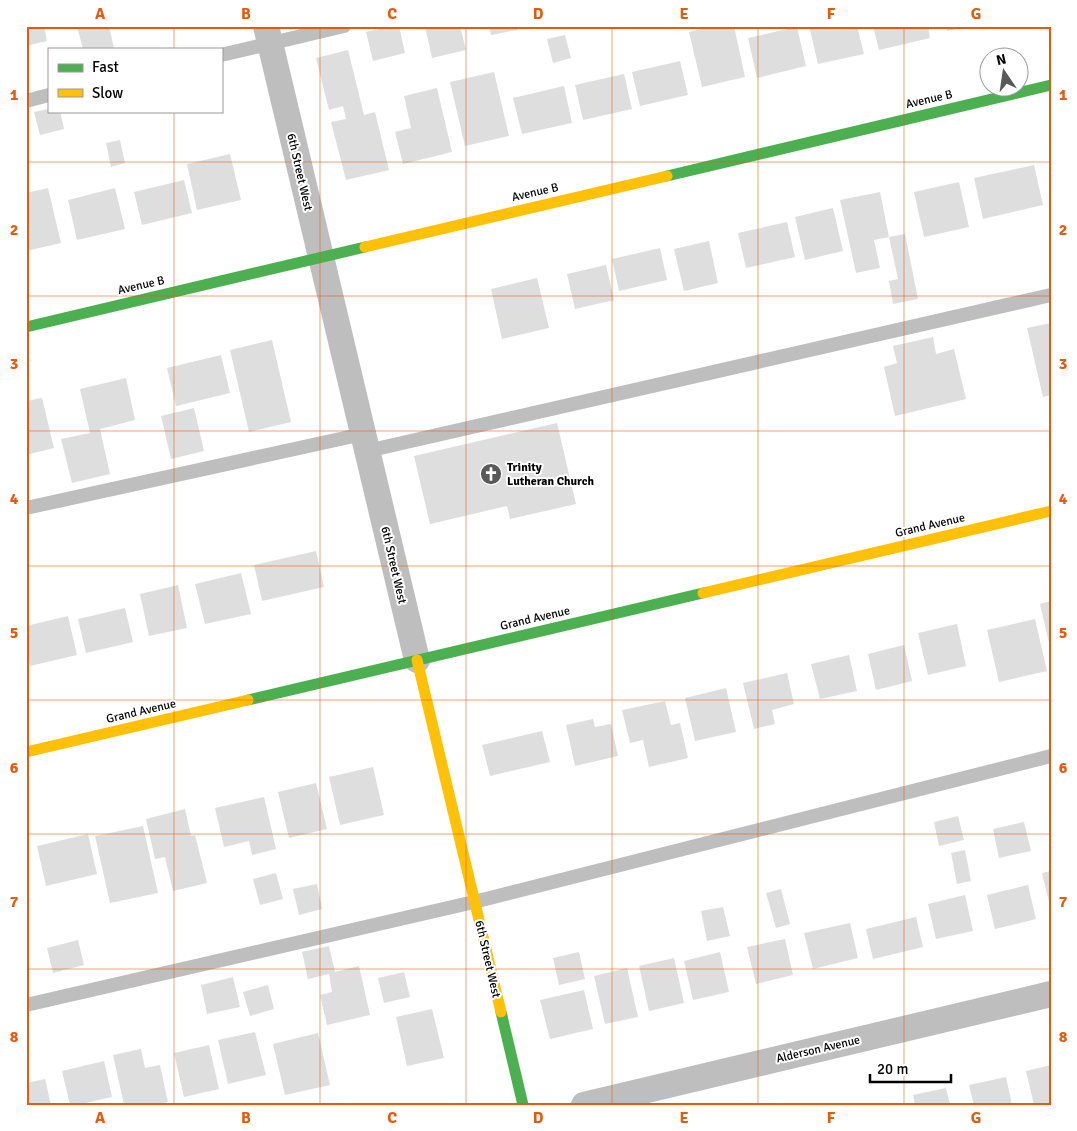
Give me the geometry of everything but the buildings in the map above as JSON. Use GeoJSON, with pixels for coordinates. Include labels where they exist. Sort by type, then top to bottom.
{"type":"FeatureCollection","features":[{"type":"Feature","properties":{"kind":"street","name":"6th Street West"},"geometry":{"type":"LineString","coordinates":[[268,35],[523,1105]]}},
{"type":"Feature","properties":{"kind":"street","name":"Avenue B"},"geometry":{"type":"LineString","coordinates":[[26,327],[1051,85]]}},
{"type":"Feature","properties":{"kind":"street","name":"Grand Avenue"},"geometry":{"type":"LineString","coordinates":[[26,752],[1051,511]]}},
{"type":"Feature","properties":{"kind":"street","name":"Alderson Avenue"},"geometry":{"type":"LineString","coordinates":[[584,1105],[1051,994]]}},
{"type":"Feature","properties":{"kind":"lane"},"geometry":{"type":"LineString","coordinates":[[222,55],[268,35],[344,26]]}},
{"type":"Feature","properties":{"kind":"lane"},"geometry":{"type":"LineString","coordinates":[[26,101],[48,95]]}},
{"type":"Feature","properties":{"kind":"lane"},"geometry":{"type":"LineString","coordinates":[[26,508],[365,443],[1051,296]]}},
{"type":"Feature","properties":{"kind":"lane"},"geometry":{"type":"LineString","coordinates":[[26,1005],[474,902],[1051,756]]}},
{"type":"Feature","properties":{"kind":"traffic: fast"},"geometry":{"type":"LineString","coordinates":[[667,176],[1051,85]]}},
{"type":"Feature","properties":{"kind":"traffic: fast"},"geometry":{"type":"LineString","coordinates":[[26,327],[365,247]]}},
{"type":"Feature","properties":{"kind":"traffic: fast"},"geometry":{"type":"LineString","coordinates":[[248,700],[703,593]]}},
{"type":"Feature","properties":{"kind":"traffic: fast"},"geometry":{"type":"LineString","coordinates":[[501,1012],[523,1105]]}},
{"type":"Feature","properties":{"kind":"traffic: slow"},"geometry":{"type":"LineString","coordinates":[[365,247],[667,176]]}},
{"type":"Feature","properties":{"kind":"traffic: slow"},"geometry":{"type":"LineString","coordinates":[[703,593],[1051,511]]}},
{"type":"Feature","properties":{"kind":"traffic: slow"},"geometry":{"type":"LineString","coordinates":[[417,660],[501,1012]]}},
{"type":"Feature","properties":{"kind":"traffic: slow"},"geometry":{"type":"LineString","coordinates":[[26,752],[248,700]]}},
{"type":"Feature","properties":{"kind":"place","name":"Trinity Lutheran Church"},"geometry":{"type":"Point","coordinates":[491,474]}}]}
